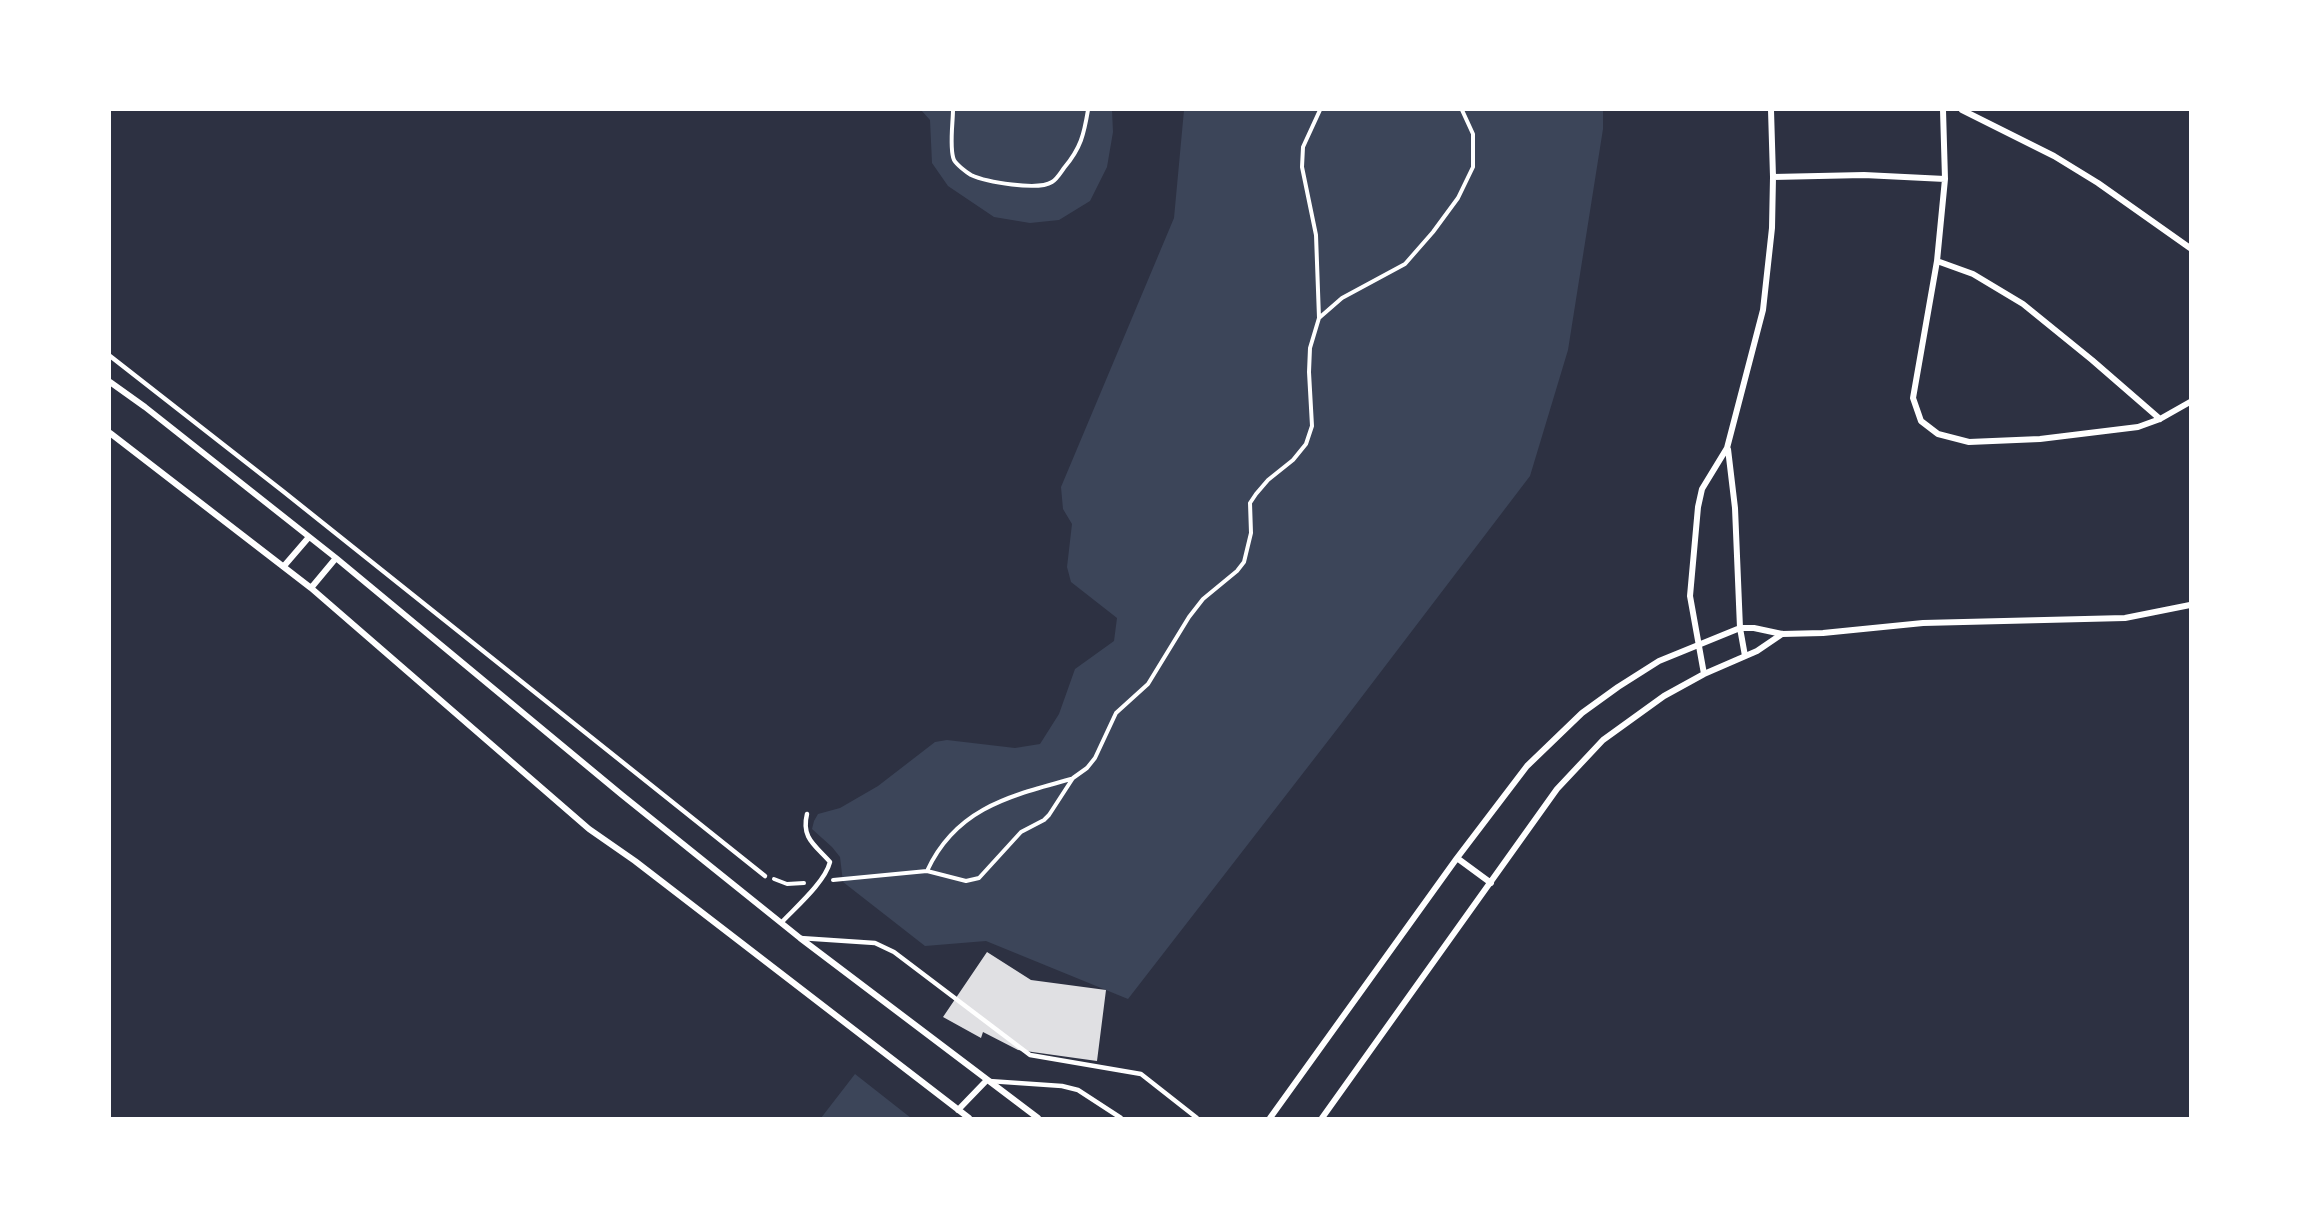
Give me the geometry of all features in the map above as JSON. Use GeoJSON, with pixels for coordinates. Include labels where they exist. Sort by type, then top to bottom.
{"type":"FeatureCollection","features":[{"type":"Feature","properties":{"kind":"street"},"geometry":{"type":"LineString","coordinates":[[1704,674],[1690,596],[1698,507],[1702,489],[1727,448],[1763,310],[1772,228],[1771,110]]}},
{"type":"Feature","properties":{"kind":"street"},"geometry":{"type":"LineString","coordinates":[[1943,110],[1945,179],[1937,261],[1913,398],[1921,421],[1938,434],[1969,442],[2040,440],[2138,427],[2160,419],[2190,402]]}},
{"type":"Feature","properties":{"kind":"street"},"geometry":{"type":"LineString","coordinates":[[1962,110],[2054,156],[2098,183],[2190,248]]}},
{"type":"Feature","properties":{"kind":"street"},"geometry":{"type":"LineString","coordinates":[[1773,177],[1864,175],[1945,179]]}},
{"type":"Feature","properties":{"kind":"street"},"geometry":{"type":"LineString","coordinates":[[1937,261],[1973,274],[2023,304],[2160,419]]}},
{"type":"Feature","properties":{"kind":"street"},"geometry":{"type":"LineString","coordinates":[[110,382],[336,558],[622,795],[781,923],[1038,1119]]}},
{"type":"Feature","properties":{"kind":"street"},"geometry":{"type":"LineString","coordinates":[[110,433],[311,588],[589,829],[635,861],[969,1119]]}},
{"type":"Feature","properties":{"kind":"street"},"geometry":{"type":"LineString","coordinates":[[1727,448],[1735,508],[1740,628],[1745,656]]}},
{"type":"Feature","properties":{"kind":"street"},"geometry":{"type":"LineString","coordinates":[[284,566],[309,537]]}},
{"type":"Feature","properties":{"kind":"street"},"geometry":{"type":"LineString","coordinates":[[311,588],[336,558]]}},
{"type":"Feature","properties":{"kind":"street"},"geometry":{"type":"LineString","coordinates":[[1270,1119],[1457,858],[1527,766],[1582,713],[1617,687],[1659,661],[1740,628],[1754,628],[1782,634],[1823,633],[1923,623],[2125,618],[2190,604]]}},
{"type":"Feature","properties":{"kind":"street"},"geometry":{"type":"LineString","coordinates":[[1322,1119],[1557,789],[1603,740],[1664,696],[1704,674],[1757,651],[1782,634]]}},
{"type":"Feature","properties":{"kind":"street"},"geometry":{"type":"LineString","coordinates":[[1457,858],[1491,883]]}},
{"type":"Feature","properties":{"kind":"street"},"geometry":{"type":"LineString","coordinates":[[958,1110],[986,1081]]}},
{"type":"Feature","properties":{"kind":"lane"},"geometry":{"type":"LineString","coordinates":[[110,356],[765,876]]}},
{"type":"Feature","properties":{"kind":"lane"},"geometry":{"type":"LineString","coordinates":[[781,923],[829,868],[830,862],[806,834],[804,826],[807,814]]}},
{"type":"Feature","properties":{"kind":"lane"},"geometry":{"type":"LineString","coordinates":[[800,938],[875,944],[894,952],[1030,1055],[1141,1074],[1197,1119]]}},
{"type":"Feature","properties":{"kind":"lane"},"geometry":{"type":"LineString","coordinates":[[986,1081],[1062,1086],[1078,1090],[1121,1119]]}},
{"type":"Feature","properties":{"kind":"path"},"geometry":{"type":"LineString","coordinates":[[953,110],[953,152],[955,160],[962,168],[970,175],[984,179],[1034,186],[1053,182],[1074,156],[1082,140],[1088,110]]}},
{"type":"Feature","properties":{"kind":"path"},"geometry":{"type":"LineString","coordinates":[[927,871],[947,837],[974,814],[1014,795],[1073,778],[1087,768],[1095,758],[1116,713],[1148,684],[1189,616],[1203,599],[1237,571],[1244,562],[1251,533],[1250,503],[1268,480],[1306,444],[1312,426],[1309,372],[1311,348],[1319,318],[1316,235],[1302,166],[1303,147],[1320,110]]}},
{"type":"Feature","properties":{"kind":"path"},"geometry":{"type":"LineString","coordinates":[[1319,318],[1342,298],[1405,264],[1434,232],[1458,198],[1473,166],[1473,134],[1462,110]]}},
{"type":"Feature","properties":{"kind":"path"},"geometry":{"type":"LineString","coordinates":[[765,876],[788,884],[927,871],[966,881],[979,878],[1021,832],[1049,815],[1073,778]]}},
{"type":"Feature","properties":{"kind":"shaded area"},"geometry":{"type":"Polygon","coordinates":[[[921,110],[1112,110],[1113,132],[1107,167],[1090,201],[1059,220],[1030,223],[994,217],[948,186],[932,163],[930,120],[921,110]]]}},
{"type":"Feature","properties":{"kind":"shaded area"},"geometry":{"type":"Polygon","coordinates":[[[1184,110],[1603,110],[1603,129],[1568,350],[1530,476],[1128,999],[986,941],[925,946],[843,882],[840,857],[812,829],[818,814],[840,808],[878,786],[935,742],[947,740],[1015,748],[1040,744],[1059,714],[1075,669],[1114,641],[1117,618],[1071,582],[1067,567],[1072,524],[1063,509],[1061,487],[1174,218],[1184,110]]]}},
{"type":"Feature","properties":{"kind":"shaded area"},"geometry":{"type":"Polygon","coordinates":[[[855,1074],[911,1118],[821,1118],[855,1074]]]}},
{"type":"Feature","properties":{"kind":"building"},"geometry":{"type":"Polygon","coordinates":[[[987,952],[1031,980],[1106,990],[1097,1061],[1018,1050],[983,1032],[981,1038],[943,1017],[987,952]]]}}]}
